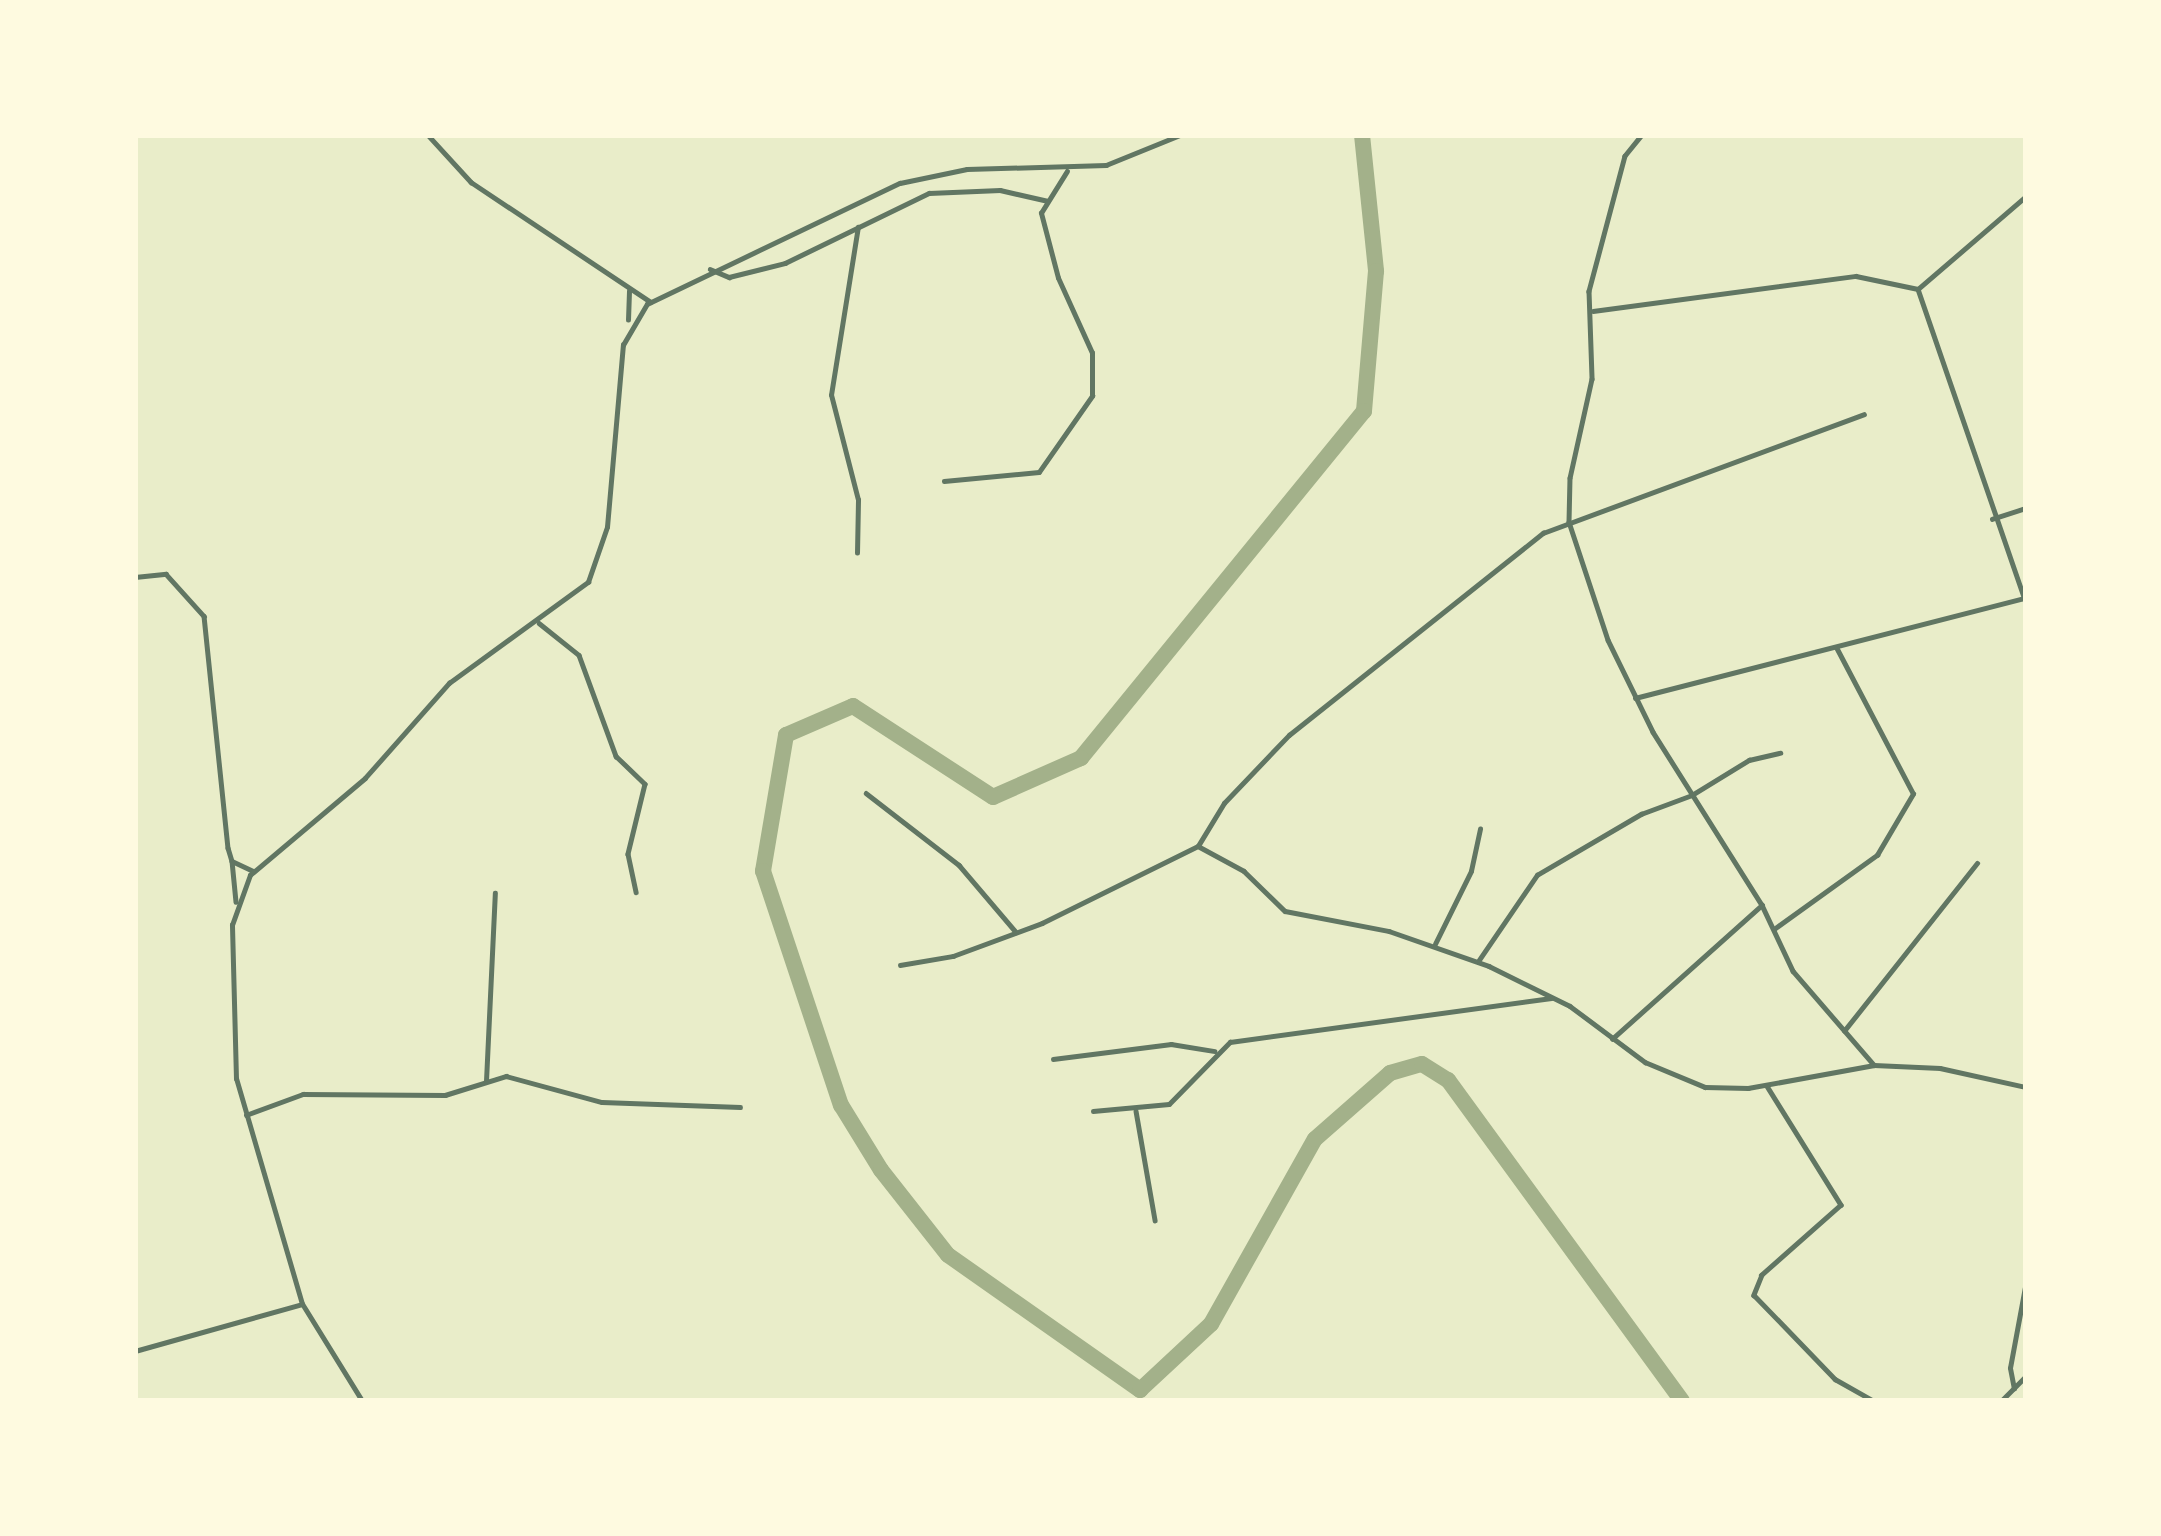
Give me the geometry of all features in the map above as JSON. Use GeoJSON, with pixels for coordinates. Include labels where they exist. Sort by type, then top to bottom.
{"type":"FeatureCollection","features":[{"type":"Feature","properties":{"kind":"street"},"geometry":{"type":"LineString","coordinates":[[428,135],[456,170],[603,265],[628,291],[651,302]]}},
{"type":"Feature","properties":{"kind":"street"},"geometry":{"type":"LineString","coordinates":[[630,322],[651,302],[710,268],[900,183],[967,170],[1067,171],[1141,157],[1180,135]]}},
{"type":"Feature","properties":{"kind":"street"},"geometry":{"type":"LineString","coordinates":[[1642,135],[1625,156],[1597,254],[1592,379],[1570,478],[1569,522],[1635,698],[1762,905],[1793,970],[1874,1065]]}},
{"type":"Feature","properties":{"kind":"street"},"geometry":{"type":"LineString","coordinates":[[944,481],[1039,472],[1092,396],[1092,353],[1058,278],[1041,213],[1067,171]]}},
{"type":"Feature","properties":{"kind":"street"},"geometry":{"type":"LineString","coordinates":[[710,268],[750,273],[910,198],[946,190],[1000,190],[1048,201]]}},
{"type":"Feature","properties":{"kind":"street"},"geometry":{"type":"LineString","coordinates":[[1918,289],[2026,196]]}},
{"type":"Feature","properties":{"kind":"street"},"geometry":{"type":"LineString","coordinates":[[856,553],[858,500],[831,395],[857,226]]}},
{"type":"Feature","properties":{"kind":"street"},"geometry":{"type":"LineString","coordinates":[[1593,311],[1856,276],[1918,289]]}},
{"type":"Feature","properties":{"kind":"street"},"geometry":{"type":"LineString","coordinates":[[1635,698],[2025,600],[1992,520],[1918,289]]}},
{"type":"Feature","properties":{"kind":"street"},"geometry":{"type":"LineString","coordinates":[[236,902],[253,871],[365,778],[464,669],[577,596],[603,550],[630,322],[628,291]]}},
{"type":"Feature","properties":{"kind":"street"},"geometry":{"type":"LineString","coordinates":[[900,965],[1016,932],[1198,846],[1212,818],[1289,735],[1512,555],[1569,522],[1864,414]]}},
{"type":"Feature","properties":{"kind":"street"},"geometry":{"type":"LineString","coordinates":[[1992,520],[2026,508]]}},
{"type":"Feature","properties":{"kind":"street"},"geometry":{"type":"LineString","coordinates":[[135,577],[166,574],[204,616],[236,902],[233,1057],[302,1304],[362,1401]]}},
{"type":"Feature","properties":{"kind":"street"},"geometry":{"type":"LineString","coordinates":[[539,623],[580,656],[619,760],[645,784],[628,854],[636,892]]}},
{"type":"Feature","properties":{"kind":"street"},"geometry":{"type":"LineString","coordinates":[[1774,929],[1877,855],[1913,794],[1836,647]]}},
{"type":"Feature","properties":{"kind":"street"},"geometry":{"type":"LineString","coordinates":[[1478,961],[1537,875],[1641,814],[1692,795],[1749,760],[1780,753]]}},
{"type":"Feature","properties":{"kind":"street"},"geometry":{"type":"LineString","coordinates":[[866,793],[959,865],[1016,932]]}},
{"type":"Feature","properties":{"kind":"street"},"geometry":{"type":"LineString","coordinates":[[1435,944],[1472,871],[1480,830]]}},
{"type":"Feature","properties":{"kind":"street"},"geometry":{"type":"LineString","coordinates":[[1198,846],[1239,867],[1294,915],[1435,944],[1478,961],[1705,1087],[1766,1084],[1874,1065],[2026,1087]]}},
{"type":"Feature","properties":{"kind":"street"},"geometry":{"type":"LineString","coordinates":[[232,860],[253,871]]}},
{"type":"Feature","properties":{"kind":"street"},"geometry":{"type":"LineString","coordinates":[[1844,1031],[1977,863]]}},
{"type":"Feature","properties":{"kind":"street"},"geometry":{"type":"LineString","coordinates":[[486,1082],[495,893]]}},
{"type":"Feature","properties":{"kind":"street"},"geometry":{"type":"LineString","coordinates":[[1612,1039],[1762,905]]}},
{"type":"Feature","properties":{"kind":"street"},"geometry":{"type":"LineString","coordinates":[[1093,1111],[1136,1112],[1177,1099],[1214,1051],[1230,1042],[1552,998]]}},
{"type":"Feature","properties":{"kind":"street"},"geometry":{"type":"LineString","coordinates":[[1053,1059],[1171,1044],[1214,1051]]}},
{"type":"Feature","properties":{"kind":"street"},"geometry":{"type":"LineString","coordinates":[[246,1115],[303,1094],[445,1096],[517,1077],[602,1102],[740,1107]]}},
{"type":"Feature","properties":{"kind":"street"},"geometry":{"type":"LineString","coordinates":[[1766,1084],[1841,1205],[1762,1275],[1754,1295],[1835,1378],[1874,1401]]}},
{"type":"Feature","properties":{"kind":"street"},"geometry":{"type":"LineString","coordinates":[[1136,1112],[1156,1220]]}},
{"type":"Feature","properties":{"kind":"street"},"geometry":{"type":"LineString","coordinates":[[2014,1389],[2010,1368],[2026,1282]]}},
{"type":"Feature","properties":{"kind":"street"},"geometry":{"type":"LineString","coordinates":[[135,1351],[302,1304]]}},
{"type":"Feature","properties":{"kind":"street"},"geometry":{"type":"LineString","coordinates":[[2001,1401],[2026,1376]]}},
{"type":"Feature","properties":{"kind":"waterway"},"geometry":{"type":"LineString","coordinates":[[1362,135],[1376,271],[1364,411],[1081,758],[993,797],[853,706],[786,735],[763,871],[841,1105],[881,1170],[948,1255],[1140,1390],[1211,1324],[1315,1139],[1390,1073],[1422,1064],[1448,1080],[1682,1401]]}}]}
